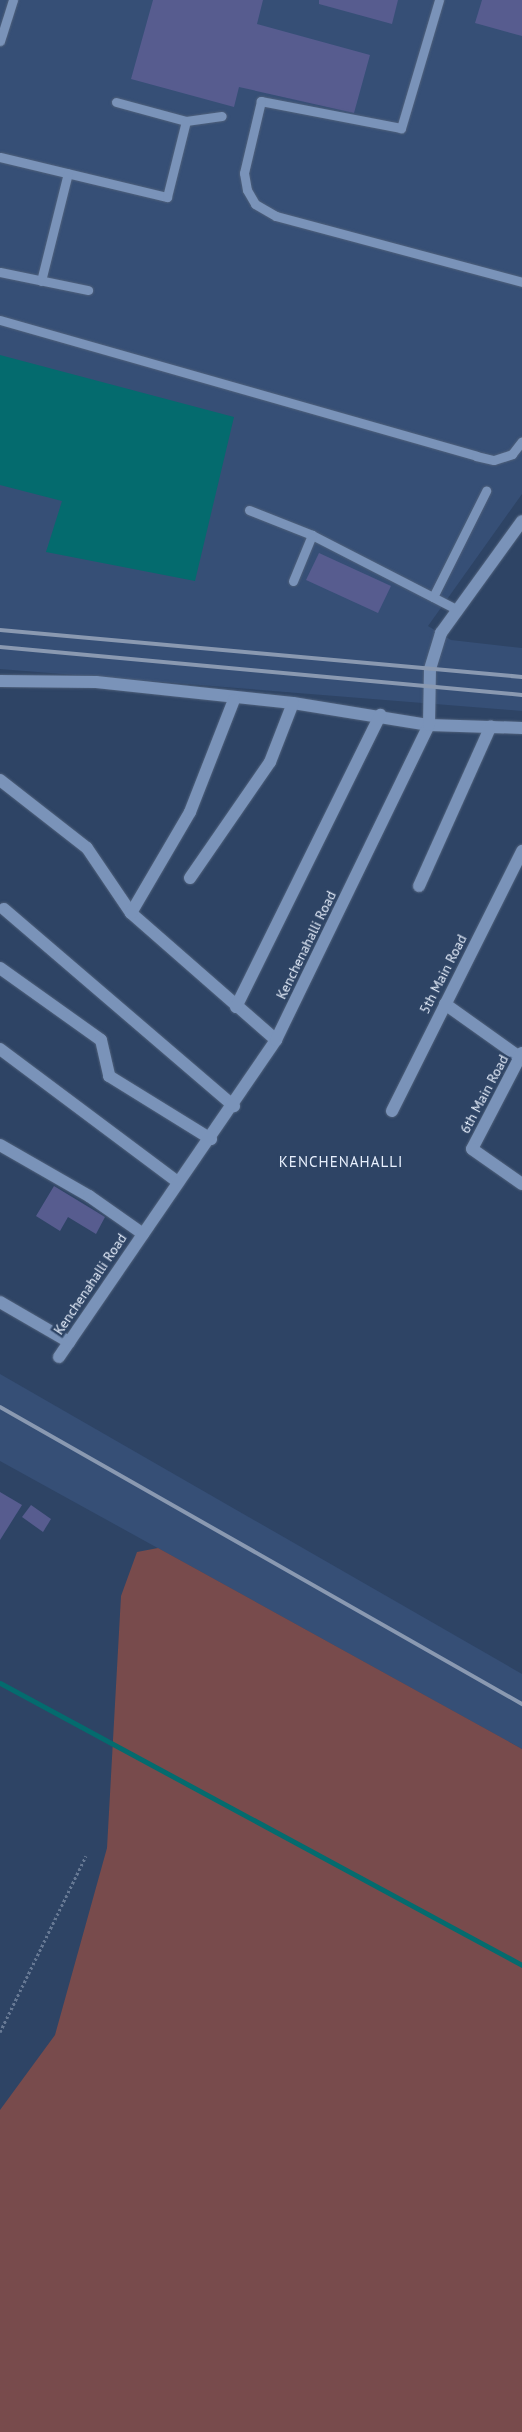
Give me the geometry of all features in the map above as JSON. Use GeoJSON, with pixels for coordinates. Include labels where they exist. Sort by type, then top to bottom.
{"type":"FeatureCollection","features":[{"type":"Feature","properties":{"kind":"street","name":"Kenchenahalli Road"},"geometry":{"type":"LineString","coordinates":[[59,1357],[178,1182],[234,1106],[276,1040],[429,724],[430,669],[441,633],[456,609],[522,521]]}},
{"type":"Feature","properties":{"kind":"street"},"geometry":{"type":"LineString","coordinates":[[509,539],[522,543]]}},
{"type":"Feature","properties":{"kind":"street"},"geometry":{"type":"LineString","coordinates":[[0,680],[96,682],[234,700],[293,702],[429,724],[522,728]]}},
{"type":"Feature","properties":{"kind":"street"},"geometry":{"type":"LineString","coordinates":[[131,913],[190,812],[234,700]]}},
{"type":"Feature","properties":{"kind":"street"},"geometry":{"type":"LineString","coordinates":[[190,878],[270,762],[293,702]]}},
{"type":"Feature","properties":{"kind":"street"},"geometry":{"type":"LineString","coordinates":[[236,1006],[380,715]]}},
{"type":"Feature","properties":{"kind":"street"},"geometry":{"type":"LineString","coordinates":[[419,886],[491,726]]}},
{"type":"Feature","properties":{"kind":"street"},"geometry":{"type":"LineString","coordinates":[[0,780],[87,848],[131,913],[276,1040]]}},
{"type":"Feature","properties":{"kind":"street","name":"5th Main Road"},"geometry":{"type":"LineString","coordinates":[[392,1111],[522,851]]}},
{"type":"Feature","properties":{"kind":"street"},"geometry":{"type":"LineString","coordinates":[[4,909],[234,1106]]}},
{"type":"Feature","properties":{"kind":"street"},"geometry":{"type":"LineString","coordinates":[[0,968],[101,1040],[108,1076],[211,1139]]}},
{"type":"Feature","properties":{"kind":"street"},"geometry":{"type":"LineString","coordinates":[[445,1004],[521,1056]]}},
{"type":"Feature","properties":{"kind":"street"},"geometry":{"type":"LineString","coordinates":[[0,1049],[178,1182]]}},
{"type":"Feature","properties":{"kind":"street","name":"6th Main Road"},"geometry":{"type":"LineString","coordinates":[[521,1056],[472,1149],[522,1184]]}},
{"type":"Feature","properties":{"kind":"street"},"geometry":{"type":"LineString","coordinates":[[0,1145],[142,1234]]}},
{"type":"Feature","properties":{"kind":"street"},"geometry":{"type":"LineString","coordinates":[[0,1302],[69,1342]]}},
{"type":"Feature","properties":{"kind":"lane"},"geometry":{"type":"LineString","coordinates":[[0,41],[13,0]]}},
{"type":"Feature","properties":{"kind":"lane"},"geometry":{"type":"LineString","coordinates":[[439,0],[400,128],[261,101],[244,173],[247,190],[256,204],[276,216],[522,282]]}},
{"type":"Feature","properties":{"kind":"lane"},"geometry":{"type":"LineString","coordinates":[[116,102],[186,121],[222,116]]}},
{"type":"Feature","properties":{"kind":"lane"},"geometry":{"type":"LineString","coordinates":[[0,157],[167,198],[186,121]]}},
{"type":"Feature","properties":{"kind":"lane"},"geometry":{"type":"LineString","coordinates":[[41,282],[68,173]]}},
{"type":"Feature","properties":{"kind":"lane"},"geometry":{"type":"LineString","coordinates":[[0,272],[41,282],[88,290]]}},
{"type":"Feature","properties":{"kind":"lane"},"geometry":{"type":"LineString","coordinates":[[0,320],[476,456],[494,460],[512,454],[522,441]]}},
{"type":"Feature","properties":{"kind":"lane"},"geometry":{"type":"LineString","coordinates":[[433,597],[486,491]]}},
{"type":"Feature","properties":{"kind":"lane"},"geometry":{"type":"LineString","coordinates":[[249,510],[312,535],[456,609]]}},
{"type":"Feature","properties":{"kind":"lane"},"geometry":{"type":"LineString","coordinates":[[293,581],[312,535]]}},
{"type":"Feature","properties":{"kind":"path"},"geometry":{"type":"LineString","coordinates":[[0,2032],[86,1856]]}},
{"type":"Feature","properties":{"kind":"shaded area"},"geometry":{"type":"Polygon","coordinates":[[[0,0],[522,0],[522,494],[428,626],[451,640],[522,648],[522,711],[0,669],[0,0]]]}},
{"type":"Feature","properties":{"kind":"shaded area"},"geometry":{"type":"Polygon","coordinates":[[[0,355],[234,417],[195,581],[46,552],[62,501],[0,485],[0,355]]]}},
{"type":"Feature","properties":{"kind":"shaded area"},"geometry":{"type":"Polygon","coordinates":[[[0,1374],[522,1674],[522,1749],[0,1461],[0,1374]]]}},
{"type":"Feature","properties":{"kind":"shaded area"},"geometry":{"type":"Polygon","coordinates":[[[158,1548],[522,1749],[522,2432],[0,2432],[0,2110],[55,2035],[107,1848],[121,1596],[137,1552],[158,1548]]]}},
{"type":"Feature","properties":{"kind":"building"},"geometry":{"type":"Polygon","coordinates":[[[153,0],[263,0],[257,24],[370,55],[354,113],[239,87],[234,107],[131,79],[153,0]]]}},
{"type":"Feature","properties":{"kind":"building"},"geometry":{"type":"Polygon","coordinates":[[[319,0],[398,0],[392,24],[319,4],[319,0]]]}},
{"type":"Feature","properties":{"kind":"building"},"geometry":{"type":"Polygon","coordinates":[[[482,0],[522,0],[522,36],[475,23],[482,0]]]}},
{"type":"Feature","properties":{"kind":"building"},"geometry":{"type":"Polygon","coordinates":[[[319,553],[391,586],[378,613],[306,580],[319,553]]]}},
{"type":"Feature","properties":{"kind":"building"},"geometry":{"type":"Polygon","coordinates":[[[54,1186],[105,1217],[96,1234],[68,1217],[60,1231],[36,1216],[54,1186]]]}},
{"type":"Feature","properties":{"kind":"building"},"geometry":{"type":"Polygon","coordinates":[[[0,1492],[22,1505],[0,1540],[0,1492]]]}},
{"type":"Feature","properties":{"kind":"building"},"geometry":{"type":"Polygon","coordinates":[[[31,1505],[51,1519],[43,1532],[22,1517],[31,1505]]]}},
{"type":"Feature","properties":{"kind":"waterway"},"geometry":{"type":"LineString","coordinates":[[0,1683],[522,1965]]}},
{"type":"Feature","properties":{"kind":"railway"},"geometry":{"type":"LineString","coordinates":[[0,630],[522,677]]}},
{"type":"Feature","properties":{"kind":"railway"},"geometry":{"type":"LineString","coordinates":[[0,647],[522,695]]}},
{"type":"Feature","properties":{"kind":"railway"},"geometry":{"type":"LineString","coordinates":[[0,1407],[522,1704]]}},
{"type":"Feature","properties":{"kind":"district","name":"KENCHENAHALLI"},"geometry":{"type":"Point","coordinates":[341,1162]}}]}
